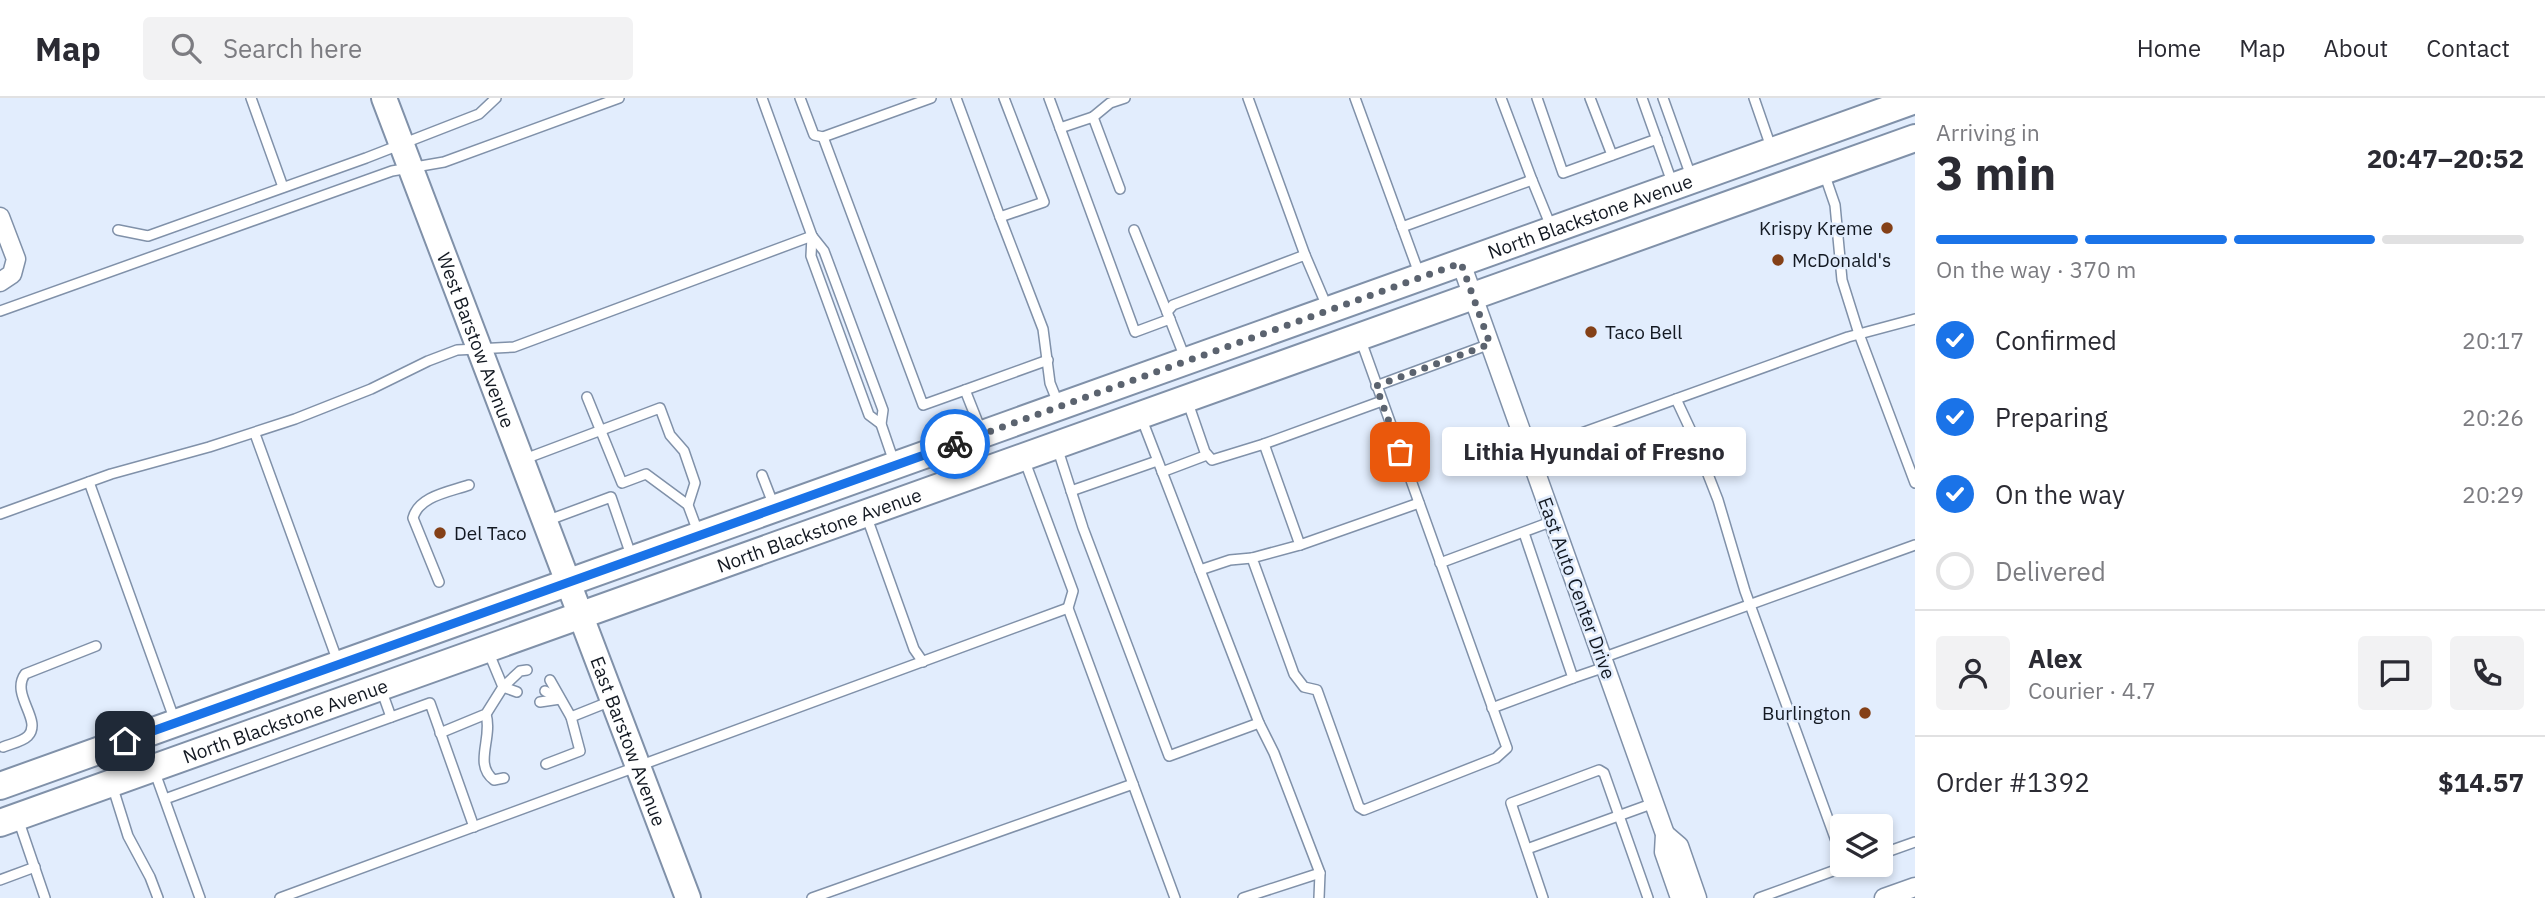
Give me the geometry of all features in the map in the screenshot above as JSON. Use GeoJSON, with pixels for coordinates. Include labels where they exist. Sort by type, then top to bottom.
{"type":"FeatureCollection","features":[{"type":"Feature","properties":{"kind":"main road","name":"North Blackstone Avenue"},"geometry":{"type":"LineString","coordinates":[[0,786],[1915,100]]}},
{"type":"Feature","properties":{"kind":"main road"},"geometry":{"type":"LineString","coordinates":[[1823,171],[1838,149],[1915,121]]}},
{"type":"Feature","properties":{"kind":"main road","name":"North Blackstone Avenue"},"geometry":{"type":"LineString","coordinates":[[9,820],[1915,138]]}},
{"type":"Feature","properties":{"kind":"main road"},"geometry":{"type":"LineString","coordinates":[[9,820],[22,803],[38,793],[154,751],[167,741],[176,723]]}},
{"type":"Feature","properties":{"kind":"street","name":"West Barstow Avenue"},"geometry":{"type":"LineString","coordinates":[[384,98],[567,583]]}},
{"type":"Feature","properties":{"kind":"street"},"geometry":{"type":"LineString","coordinates":[[0,217],[16,259],[12,274],[0,282]]}},
{"type":"Feature","properties":{"kind":"street","name":"East Auto Center Drive"},"geometry":{"type":"LineString","coordinates":[[1461,263],[1665,834],[1664,852],[1680,898]]}},
{"type":"Feature","properties":{"kind":"street","name":"East Barstow Avenue"},"geometry":{"type":"LineString","coordinates":[[567,583],[582,615],[688,898]]}},
{"type":"Feature","properties":{"kind":"street","name":"East Auto Center Drive"},"geometry":{"type":"LineString","coordinates":[[1665,834],[1679,846],[1697,898]]}},
{"type":"Feature","properties":{"kind":"street"},"geometry":{"type":"LineString","coordinates":[[1884,898],[1915,887]]}},
{"type":"Feature","properties":{"kind":"lane"},"geometry":{"type":"LineString","coordinates":[[251,98],[283,187]]}},
{"type":"Feature","properties":{"kind":"lane"},"geometry":{"type":"LineString","coordinates":[[118,230],[148,236],[366,158],[479,114],[496,98]]}},
{"type":"Feature","properties":{"kind":"lane"},"geometry":{"type":"LineString","coordinates":[[0,311],[382,174],[444,162],[619,98]]}},
{"type":"Feature","properties":{"kind":"lane"},"geometry":{"type":"LineString","coordinates":[[762,98],[813,236],[824,251],[883,410],[881,424],[895,466]]}},
{"type":"Feature","properties":{"kind":"lane"},"geometry":{"type":"LineString","coordinates":[[800,98],[814,135],[822,137],[931,98]]}},
{"type":"Feature","properties":{"kind":"lane"},"geometry":{"type":"LineString","coordinates":[[956,98],[1043,329],[1050,383],[1060,407]]}},
{"type":"Feature","properties":{"kind":"lane"},"geometry":{"type":"LineString","coordinates":[[1000,217],[1044,202],[1004,98]]}},
{"type":"Feature","properties":{"kind":"lane"},"geometry":{"type":"LineString","coordinates":[[1049,98],[1135,332],[1169,316],[1173,305],[1305,255]]}},
{"type":"Feature","properties":{"kind":"lane"},"geometry":{"type":"LineString","coordinates":[[1060,128],[1093,117],[1110,103],[1125,98]]}},
{"type":"Feature","properties":{"kind":"lane"},"geometry":{"type":"LineString","coordinates":[[1248,98],[1328,311]]}},
{"type":"Feature","properties":{"kind":"lane"},"geometry":{"type":"LineString","coordinates":[[1355,98],[1420,278]]}},
{"type":"Feature","properties":{"kind":"lane"},"geometry":{"type":"LineString","coordinates":[[1501,98],[1552,230]]}},
{"type":"Feature","properties":{"kind":"lane"},"geometry":{"type":"LineString","coordinates":[[1537,98],[1563,173],[1657,139]]}},
{"type":"Feature","properties":{"kind":"lane"},"geometry":{"type":"LineString","coordinates":[[1590,98],[1612,155]]}},
{"type":"Feature","properties":{"kind":"lane"},"geometry":{"type":"LineString","coordinates":[[1642,98],[1657,139],[1683,184]]}},
{"type":"Feature","properties":{"kind":"lane"},"geometry":{"type":"LineString","coordinates":[[1663,98],[1683,184]]}},
{"type":"Feature","properties":{"kind":"lane"},"geometry":{"type":"LineString","coordinates":[[1754,98],[1773,151]]}},
{"type":"Feature","properties":{"kind":"lane"},"geometry":{"type":"LineString","coordinates":[[1093,117],[1119,190]]}},
{"type":"Feature","properties":{"kind":"lane"},"geometry":{"type":"LineString","coordinates":[[822,137],[923,405],[1048,360]]}},
{"type":"Feature","properties":{"kind":"lane"},"geometry":{"type":"LineString","coordinates":[[1823,171],[1835,205],[1842,281],[1915,483]]}},
{"type":"Feature","properties":{"kind":"lane"},"geometry":{"type":"LineString","coordinates":[[1402,227],[1532,180]]}},
{"type":"Feature","properties":{"kind":"lane"},"geometry":{"type":"LineString","coordinates":[[1134,230],[1186,362]]}},
{"type":"Feature","properties":{"kind":"lane"},"geometry":{"type":"LineString","coordinates":[[0,514],[89,482],[255,434],[358,394],[457,350],[514,347],[813,236]]}},
{"type":"Feature","properties":{"kind":"lane"},"geometry":{"type":"LineString","coordinates":[[813,236],[811,256],[869,415],[881,424]]}},
{"type":"Feature","properties":{"kind":"lane"},"geometry":{"type":"LineString","coordinates":[[1529,452],[1859,334],[1915,318]]}},
{"type":"Feature","properties":{"kind":"lane"},"geometry":{"type":"LineString","coordinates":[[1252,558],[1294,674],[1304,687],[1317,690],[1359,807],[1364,810],[1496,758],[1507,748],[1359,337]]}},
{"type":"Feature","properties":{"kind":"lane"},"geometry":{"type":"LineString","coordinates":[[1376,386],[1490,344]]}},
{"type":"Feature","properties":{"kind":"lane"},"geometry":{"type":"LineString","coordinates":[[965,390],[982,435]]}},
{"type":"Feature","properties":{"kind":"lane"},"geometry":{"type":"LineString","coordinates":[[587,397],[622,483]]}},
{"type":"Feature","properties":{"kind":"lane"},"geometry":{"type":"LineString","coordinates":[[1186,399],[1212,460],[1382,401]]}},
{"type":"Feature","properties":{"kind":"lane"},"geometry":{"type":"LineString","coordinates":[[1676,399],[1718,500],[1750,604],[1830,821]]}},
{"type":"Feature","properties":{"kind":"lane"},"geometry":{"type":"LineString","coordinates":[[520,460],[660,408],[670,435],[684,451],[695,483],[688,505]]}},
{"type":"Feature","properties":{"kind":"lane"},"geometry":{"type":"LineString","coordinates":[[1140,415],[1320,873],[1319,898]]}},
{"type":"Feature","properties":{"kind":"lane"},"geometry":{"type":"LineString","coordinates":[[255,434],[339,664]]}},
{"type":"Feature","properties":{"kind":"lane"},"geometry":{"type":"LineString","coordinates":[[1264,444],[1300,545]]}},
{"type":"Feature","properties":{"kind":"lane"},"geometry":{"type":"LineString","coordinates":[[1056,445],[1169,756],[1259,723]]}},
{"type":"Feature","properties":{"kind":"lane"},"geometry":{"type":"LineString","coordinates":[[1162,472],[1208,455]]}},
{"type":"Feature","properties":{"kind":"lane"},"geometry":{"type":"LineString","coordinates":[[1024,457],[1073,591],[1068,608],[1175,898]]}},
{"type":"Feature","properties":{"kind":"lane"},"geometry":{"type":"LineString","coordinates":[[1071,491],[1157,461]]}},
{"type":"Feature","properties":{"kind":"lane"},"geometry":{"type":"LineString","coordinates":[[544,522],[611,498],[622,483],[646,474],[688,505],[699,536]]}},
{"type":"Feature","properties":{"kind":"lane"},"geometry":{"type":"LineString","coordinates":[[762,475],[775,509]]}},
{"type":"Feature","properties":{"kind":"lane"},"geometry":{"type":"LineString","coordinates":[[89,482],[176,723]]}},
{"type":"Feature","properties":{"kind":"lane"},"geometry":{"type":"LineString","coordinates":[[439,582],[413,518],[415,510],[421,503],[468,485]]}},
{"type":"Feature","properties":{"kind":"lane"},"geometry":{"type":"LineString","coordinates":[[611,498],[632,560]]}},
{"type":"Feature","properties":{"kind":"lane"},"geometry":{"type":"LineString","coordinates":[[1200,570],[1230,560],[1252,558],[1300,545],[1419,503]]}},
{"type":"Feature","properties":{"kind":"lane"},"geometry":{"type":"LineString","coordinates":[[865,514],[914,649],[923,662]]}},
{"type":"Feature","properties":{"kind":"lane"},"geometry":{"type":"LineString","coordinates":[[1440,564],[1553,522]]}},
{"type":"Feature","properties":{"kind":"lane"},"geometry":{"type":"LineString","coordinates":[[1524,533],[1573,678]]}},
{"type":"Feature","properties":{"kind":"lane"},"geometry":{"type":"LineString","coordinates":[[1492,708],[1573,678],[1604,662],[1750,604],[1915,545]]}},
{"type":"Feature","properties":{"kind":"lane"},"geometry":{"type":"LineString","coordinates":[[281,898],[1068,608]]}},
{"type":"Feature","properties":{"kind":"lane"},"geometry":{"type":"LineString","coordinates":[[3,747],[25,739],[31,732],[32,722],[19,684],[25,674],[96,646]]}},
{"type":"Feature","properties":{"kind":"lane"},"geometry":{"type":"LineString","coordinates":[[487,649],[503,687],[517,692]]}},
{"type":"Feature","properties":{"kind":"lane"},"geometry":{"type":"LineString","coordinates":[[440,733],[486,714],[503,687],[518,678],[520,671],[527,670]]}},
{"type":"Feature","properties":{"kind":"lane"},"geometry":{"type":"LineString","coordinates":[[546,764],[580,751],[571,717],[556,686],[550,680]]}},
{"type":"Feature","properties":{"kind":"lane"},"geometry":{"type":"LineString","coordinates":[[381,687],[391,717]]}},
{"type":"Feature","properties":{"kind":"lane"},"geometry":{"type":"LineString","coordinates":[[545,691],[561,699]]}},
{"type":"Feature","properties":{"kind":"lane"},"geometry":{"type":"LineString","coordinates":[[540,702],[561,699]]}},
{"type":"Feature","properties":{"kind":"lane"},"geometry":{"type":"LineString","coordinates":[[571,717],[613,700]]}},
{"type":"Feature","properties":{"kind":"lane"},"geometry":{"type":"LineString","coordinates":[[164,799],[430,703],[474,827]]}},
{"type":"Feature","properties":{"kind":"lane"},"geometry":{"type":"LineString","coordinates":[[486,714],[489,737],[483,765],[494,780],[504,778]]}},
{"type":"Feature","properties":{"kind":"lane"},"geometry":{"type":"LineString","coordinates":[[154,768],[200,898]]}},
{"type":"Feature","properties":{"kind":"lane"},"geometry":{"type":"LineString","coordinates":[[1543,898],[1511,803],[1600,770],[1604,773],[1648,898]]}},
{"type":"Feature","properties":{"kind":"lane"},"geometry":{"type":"LineString","coordinates":[[111,783],[128,836],[158,898]]}},
{"type":"Feature","properties":{"kind":"lane"},"geometry":{"type":"LineString","coordinates":[[811,898],[1133,784]]}},
{"type":"Feature","properties":{"kind":"lane"},"geometry":{"type":"LineString","coordinates":[[1527,849],[1654,803]]}},
{"type":"Feature","properties":{"kind":"lane"},"geometry":{"type":"LineString","coordinates":[[9,820],[35,867],[45,898]]}},
{"type":"Feature","properties":{"kind":"lane"},"geometry":{"type":"LineString","coordinates":[[1893,850],[1915,842]]}},
{"type":"Feature","properties":{"kind":"lane"},"geometry":{"type":"LineString","coordinates":[[0,880],[35,867]]}},
{"type":"Feature","properties":{"kind":"lane"},"geometry":{"type":"LineString","coordinates":[[1759,898],[1830,870]]}},
{"type":"Feature","properties":{"kind":"lane"},"geometry":{"type":"LineString","coordinates":[[1243,898],[1320,873]]}},
{"type":"Feature","properties":{"kind":"way so far"},"geometry":{"type":"LineString","coordinates":[[955,444],[1461,263],[1490,344],[1376,386],[1400,452]]}},
{"type":"Feature","properties":{"kind":"place","name":"Krispy Kreme"},"geometry":{"type":"Point","coordinates":[1887,228]}},
{"type":"Feature","properties":{"kind":"place","name":"McDonald's"},"geometry":{"type":"Point","coordinates":[1778,260]}},
{"type":"Feature","properties":{"kind":"place","name":"Taco Bell"},"geometry":{"type":"Point","coordinates":[1591,332]}},
{"type":"Feature","properties":{"kind":"place","name":"Lithia Hyundai of Fresno"},"geometry":{"type":"Point","coordinates":[1400,452]}},
{"type":"Feature","properties":{"kind":"place","name":"Del Taco"},"geometry":{"type":"Point","coordinates":[440,533]}},
{"type":"Feature","properties":{"kind":"place","name":"Burlington"},"geometry":{"type":"Point","coordinates":[1865,713]}},
{"type":"Feature","properties":{"kind":"route"},"geometry":{"type":"LineString","coordinates":[[125,741],[955,444]]}}]}
